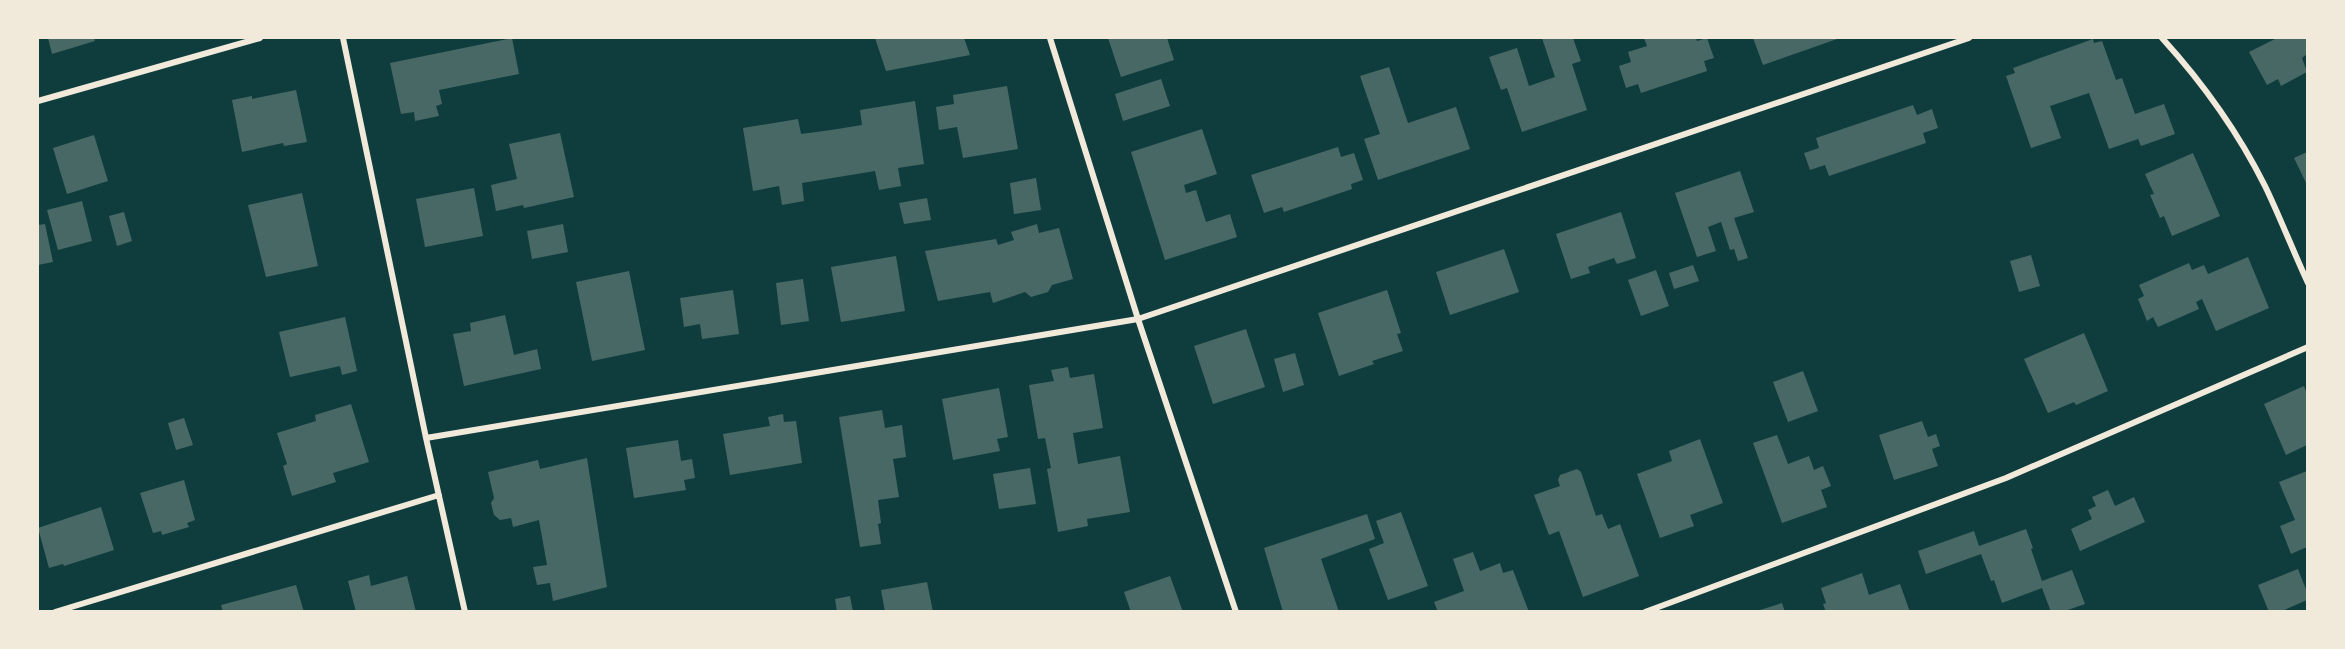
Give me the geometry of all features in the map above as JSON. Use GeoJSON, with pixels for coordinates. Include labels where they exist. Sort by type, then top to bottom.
{"type":"FeatureCollection","features":[{"type":"Feature","properties":{"kind":"street"},"geometry":{"type":"LineString","coordinates":[[38,101],[261,38]]}},
{"type":"Feature","properties":{"kind":"street"},"geometry":{"type":"LineString","coordinates":[[343,38],[426,438],[465,612]]}},
{"type":"Feature","properties":{"kind":"street"},"geometry":{"type":"LineString","coordinates":[[1050,38],[1138,319],[1236,612]]}},
{"type":"Feature","properties":{"kind":"street"},"geometry":{"type":"LineString","coordinates":[[426,438],[1138,319],[1969,38]]}},
{"type":"Feature","properties":{"kind":"street"},"geometry":{"type":"LineString","coordinates":[[2162,38],[2180,57],[2227,120],[2264,185],[2307,283]]}},
{"type":"Feature","properties":{"kind":"street"},"geometry":{"type":"LineString","coordinates":[[1645,612],[2006,478],[2307,347]]}},
{"type":"Feature","properties":{"kind":"street"},"geometry":{"type":"LineString","coordinates":[[56,612],[439,495]]}},
{"type":"Feature","properties":{"kind":"building"},"geometry":{"type":"Polygon","coordinates":[[[48,38],[94,38],[95,41],[52,54],[48,38]]]}},
{"type":"Feature","properties":{"kind":"building"},"geometry":{"type":"Polygon","coordinates":[[[512,38],[519,74],[439,90],[442,104],[436,106],[439,116],[415,121],[414,112],[401,114],[390,63],[512,38]]]}},
{"type":"Feature","properties":{"kind":"building"},"geometry":{"type":"Polygon","coordinates":[[[875,38],[964,38],[970,55],[886,71],[875,38]]]}},
{"type":"Feature","properties":{"kind":"building"},"geometry":{"type":"Polygon","coordinates":[[[1108,38],[1167,38],[1174,60],[1121,77],[1108,38]]]}},
{"type":"Feature","properties":{"kind":"building"},"geometry":{"type":"Polygon","coordinates":[[[1542,38],[1573,38],[1581,61],[1572,64],[1587,110],[1522,132],[1507,88],[1501,90],[1489,57],[1517,48],[1529,86],[1555,77],[1542,38]]]}},
{"type":"Feature","properties":{"kind":"building"},"geometry":{"type":"Polygon","coordinates":[[[1644,38],[1696,38],[1697,41],[1707,38],[1714,58],[1704,61],[1707,71],[1641,93],[1638,84],[1626,88],[1619,66],[1631,62],[1628,52],[1647,46],[1644,38]]]}},
{"type":"Feature","properties":{"kind":"building"},"geometry":{"type":"Polygon","coordinates":[[[1753,38],[1840,38],[1763,65],[1753,38]]]}},
{"type":"Feature","properties":{"kind":"building"},"geometry":{"type":"Polygon","coordinates":[[[2277,38],[2307,38],[2307,54],[2302,58],[2307,72],[2281,86],[2278,79],[2267,85],[2249,52],[2277,38]]]}},
{"type":"Feature","properties":{"kind":"building"},"geometry":{"type":"Polygon","coordinates":[[[2093,39],[2094,43],[2102,41],[2116,80],[2122,78],[2135,114],[2164,104],[2175,134],[2141,146],[2138,139],[2109,149],[2089,93],[2050,106],[2061,138],[2031,148],[2006,76],[2015,73],[2013,68],[2093,39]]]}},
{"type":"Feature","properties":{"kind":"building"},"geometry":{"type":"Polygon","coordinates":[[[1389,67],[1408,123],[1456,107],[1470,149],[1378,180],[1364,139],[1380,134],[1360,76],[1389,67]]]}},
{"type":"Feature","properties":{"kind":"building"},"geometry":{"type":"Polygon","coordinates":[[[1161,79],[1170,106],[1123,121],[1115,94],[1161,79]]]}},
{"type":"Feature","properties":{"kind":"building"},"geometry":{"type":"Polygon","coordinates":[[[1007,86],[1018,149],[963,158],[957,127],[939,130],[936,107],[954,104],[953,95],[1007,86]]]}},
{"type":"Feature","properties":{"kind":"building"},"geometry":{"type":"Polygon","coordinates":[[[296,90],[307,142],[284,146],[283,143],[242,152],[232,100],[252,96],[252,99],[296,90]]]}},
{"type":"Feature","properties":{"kind":"building"},"geometry":{"type":"Polygon","coordinates":[[[915,101],[924,164],[898,168],[901,186],[879,190],[875,171],[802,183],[804,201],[782,205],[779,186],[753,191],[743,128],[798,119],[801,134],[831,130],[862,125],[860,110],[915,101]]]}},
{"type":"Feature","properties":{"kind":"building"},"geometry":{"type":"Polygon","coordinates":[[[1913,105],[1917,115],[1932,109],[1938,128],[1923,133],[1926,143],[1829,176],[1825,165],[1810,170],[1804,153],[1819,148],[1816,138],[1913,105]]]}},
{"type":"Feature","properties":{"kind":"building"},"geometry":{"type":"Polygon","coordinates":[[[1202,129],[1217,174],[1184,185],[1186,193],[1196,190],[1206,222],[1230,214],[1237,237],[1165,260],[1131,152],[1202,129]]]}},
{"type":"Feature","properties":{"kind":"building"},"geometry":{"type":"Polygon","coordinates":[[[560,133],[574,197],[524,208],[523,205],[496,211],[491,185],[517,179],[509,144],[560,133]]]}},
{"type":"Feature","properties":{"kind":"building"},"geometry":{"type":"Polygon","coordinates":[[[94,135],[108,181],[67,194],[53,148],[94,135]]]}},
{"type":"Feature","properties":{"kind":"building"},"geometry":{"type":"Polygon","coordinates":[[[1338,147],[1341,157],[1354,153],[1363,180],[1351,184],[1352,189],[1284,212],[1282,207],[1264,213],[1251,175],[1338,147]]]}},
{"type":"Feature","properties":{"kind":"building"},"geometry":{"type":"Polygon","coordinates":[[[2307,152],[2307,185],[2294,158],[2307,152]]]}},
{"type":"Feature","properties":{"kind":"building"},"geometry":{"type":"Polygon","coordinates":[[[2193,153],[2220,216],[2172,236],[2164,216],[2160,218],[2150,195],[2154,194],[2145,174],[2193,153]]]}},
{"type":"Feature","properties":{"kind":"building"},"geometry":{"type":"Polygon","coordinates":[[[1740,171],[1754,212],[1734,218],[1748,258],[1738,261],[1734,249],[1730,250],[1721,222],[1708,227],[1716,251],[1697,257],[1675,193],[1740,171]]]}},
{"type":"Feature","properties":{"kind":"building"},"geometry":{"type":"Polygon","coordinates":[[[1036,178],[1041,210],[1014,214],[1010,183],[1036,178]]]}},
{"type":"Feature","properties":{"kind":"building"},"geometry":{"type":"Polygon","coordinates":[[[474,188],[483,236],[425,247],[416,199],[474,188]]]}},
{"type":"Feature","properties":{"kind":"building"},"geometry":{"type":"Polygon","coordinates":[[[302,193],[318,266],[266,277],[248,205],[302,193]]]}},
{"type":"Feature","properties":{"kind":"building"},"geometry":{"type":"Polygon","coordinates":[[[927,198],[931,220],[904,224],[899,203],[927,198]]]}},
{"type":"Feature","properties":{"kind":"building"},"geometry":{"type":"Polygon","coordinates":[[[82,201],[92,241],[58,250],[47,210],[82,201]]]}},
{"type":"Feature","properties":{"kind":"building"},"geometry":{"type":"Polygon","coordinates":[[[124,212],[132,241],[117,246],[109,216],[124,212]]]}},
{"type":"Feature","properties":{"kind":"building"},"geometry":{"type":"Polygon","coordinates":[[[1621,212],[1636,258],[1617,264],[1614,258],[1588,267],[1590,273],[1571,279],[1556,234],[1621,212]]]}},
{"type":"Feature","properties":{"kind":"building"},"geometry":{"type":"Polygon","coordinates":[[[45,224],[53,262],[38,265],[38,225],[45,224]]]}},
{"type":"Feature","properties":{"kind":"building"},"geometry":{"type":"Polygon","coordinates":[[[563,224],[568,252],[532,259],[527,231],[563,224]]]}},
{"type":"Feature","properties":{"kind":"building"},"geometry":{"type":"Polygon","coordinates":[[[1037,224],[1039,233],[1059,228],[1073,279],[1052,285],[1048,292],[1031,297],[1025,292],[993,303],[990,292],[938,301],[925,251],[996,239],[998,245],[1014,240],[1011,232],[1037,224]]]}},
{"type":"Feature","properties":{"kind":"building"},"geometry":{"type":"Polygon","coordinates":[[[1504,249],[1519,292],[1450,315],[1436,272],[1504,249]]]}},
{"type":"Feature","properties":{"kind":"building"},"geometry":{"type":"Polygon","coordinates":[[[2031,255],[2040,286],[2019,292],[2010,261],[2031,255]]]}},
{"type":"Feature","properties":{"kind":"building"},"geometry":{"type":"Polygon","coordinates":[[[896,256],[905,311],[841,322],[831,267],[896,256]]]}},
{"type":"Feature","properties":{"kind":"building"},"geometry":{"type":"Polygon","coordinates":[[[2248,257],[2269,308],[2216,331],[2202,299],[2196,302],[2199,309],[2158,327],[2153,317],[2147,321],[2138,299],[2144,296],[2139,285],[2189,263],[2192,270],[2204,265],[2208,274],[2248,257]]]}},
{"type":"Feature","properties":{"kind":"building"},"geometry":{"type":"Polygon","coordinates":[[[1693,265],[1699,281],[1674,289],[1669,273],[1693,265]]]}},
{"type":"Feature","properties":{"kind":"building"},"geometry":{"type":"Polygon","coordinates":[[[1656,270],[1669,306],[1641,316],[1628,280],[1656,270]]]}},
{"type":"Feature","properties":{"kind":"building"},"geometry":{"type":"Polygon","coordinates":[[[629,271],[645,350],[592,361],[576,282],[629,271]]]}},
{"type":"Feature","properties":{"kind":"building"},"geometry":{"type":"Polygon","coordinates":[[[803,279],[809,321],[781,325],[776,283],[803,279]]]}},
{"type":"Feature","properties":{"kind":"building"},"geometry":{"type":"Polygon","coordinates":[[[733,290],[739,334],[702,339],[700,324],[684,327],[680,298],[733,290]]]}},
{"type":"Feature","properties":{"kind":"building"},"geometry":{"type":"Polygon","coordinates":[[[1387,290],[1401,333],[1397,334],[1403,351],[1372,361],[1374,364],[1339,376],[1318,313],[1387,290]]]}},
{"type":"Feature","properties":{"kind":"building"},"geometry":{"type":"Polygon","coordinates":[[[505,315],[514,355],[537,349],[541,369],[464,386],[453,334],[471,331],[470,323],[505,315]]]}},
{"type":"Feature","properties":{"kind":"building"},"geometry":{"type":"Polygon","coordinates":[[[345,317],[357,371],[342,375],[340,366],[290,377],[279,332],[345,317]]]}},
{"type":"Feature","properties":{"kind":"building"},"geometry":{"type":"Polygon","coordinates":[[[1246,329],[1265,387],[1213,404],[1194,346],[1246,329]]]}},
{"type":"Feature","properties":{"kind":"building"},"geometry":{"type":"Polygon","coordinates":[[[2084,333],[2108,391],[2076,405],[2074,402],[2048,413],[2024,359],[2084,333]]]}},
{"type":"Feature","properties":{"kind":"building"},"geometry":{"type":"Polygon","coordinates":[[[1295,353],[1304,385],[1283,392],[1274,359],[1295,353]]]}},
{"type":"Feature","properties":{"kind":"building"},"geometry":{"type":"Polygon","coordinates":[[[1068,367],[1070,378],[1094,374],[1103,428],[1073,433],[1078,464],[1120,456],[1130,512],[1087,519],[1088,526],[1058,532],[1047,469],[1051,468],[1045,438],[1038,439],[1029,385],[1054,381],[1051,370],[1068,367]]]}},
{"type":"Feature","properties":{"kind":"building"},"geometry":{"type":"Polygon","coordinates":[[[1803,371],[1818,411],[1788,422],[1773,382],[1803,371]]]}},
{"type":"Feature","properties":{"kind":"building"},"geometry":{"type":"Polygon","coordinates":[[[2304,386],[2307,394],[2307,445],[2286,455],[2264,404],[2304,386]]]}},
{"type":"Feature","properties":{"kind":"building"},"geometry":{"type":"Polygon","coordinates":[[[999,388],[1008,437],[997,439],[1000,451],[953,460],[942,399],[999,388]]]}},
{"type":"Feature","properties":{"kind":"building"},"geometry":{"type":"Polygon","coordinates":[[[351,404],[369,462],[333,473],[336,482],[292,496],[283,466],[287,464],[277,433],[316,421],[315,415],[351,404]]]}},
{"type":"Feature","properties":{"kind":"building"},"geometry":{"type":"Polygon","coordinates":[[[882,410],[885,428],[902,425],[906,457],[893,459],[899,497],[878,500],[881,544],[860,547],[839,417],[882,410]]]}},
{"type":"Feature","properties":{"kind":"building"},"geometry":{"type":"Polygon","coordinates":[[[783,414],[784,422],[796,421],[802,463],[730,475],[723,434],[770,426],[768,417],[783,414]]]}},
{"type":"Feature","properties":{"kind":"building"},"geometry":{"type":"Polygon","coordinates":[[[184,418],[193,445],[176,450],[168,423],[184,418]]]}},
{"type":"Feature","properties":{"kind":"building"},"geometry":{"type":"Polygon","coordinates":[[[1922,421],[1928,437],[1936,434],[1940,446],[1932,449],[1938,466],[1894,480],[1879,435],[1922,421]]]}},
{"type":"Feature","properties":{"kind":"building"},"geometry":{"type":"Polygon","coordinates":[[[1777,435],[1788,464],[1809,456],[1814,470],[1823,466],[1831,486],[1821,490],[1827,507],[1782,523],[1753,443],[1777,435]]]}},
{"type":"Feature","properties":{"kind":"building"},"geometry":{"type":"Polygon","coordinates":[[[1700,439],[1723,503],[1690,515],[1694,526],[1660,538],[1637,474],[1672,461],[1669,451],[1700,439]]]}},
{"type":"Feature","properties":{"kind":"building"},"geometry":{"type":"Polygon","coordinates":[[[678,440],[681,461],[692,459],[695,478],[684,480],[686,490],[634,498],[626,448],[678,440]]]}},
{"type":"Feature","properties":{"kind":"building"},"geometry":{"type":"Polygon","coordinates":[[[587,458],[607,587],[553,601],[550,583],[537,585],[533,567],[547,565],[539,520],[513,527],[511,518],[500,520],[494,515],[491,503],[494,498],[488,472],[538,460],[540,469],[587,458]]]}},
{"type":"Feature","properties":{"kind":"building"},"geometry":{"type":"Polygon","coordinates":[[[1030,468],[1036,504],[999,509],[993,474],[1030,468]]]}},
{"type":"Feature","properties":{"kind":"building"},"geometry":{"type":"Polygon","coordinates":[[[1577,469],[1581,472],[1596,516],[1602,514],[1608,529],[1620,524],[1639,576],[1583,597],[1559,531],[1549,535],[1534,495],[1560,486],[1558,480],[1560,475],[1577,469]]]}},
{"type":"Feature","properties":{"kind":"building"},"geometry":{"type":"Polygon","coordinates":[[[2307,471],[2307,547],[2291,554],[2280,526],[2295,520],[2279,482],[2307,471]]]}},
{"type":"Feature","properties":{"kind":"building"},"geometry":{"type":"Polygon","coordinates":[[[184,480],[195,520],[187,523],[189,527],[162,535],[161,531],[153,533],[140,493],[184,480]]]}},
{"type":"Feature","properties":{"kind":"building"},"geometry":{"type":"Polygon","coordinates":[[[2108,490],[2115,506],[2134,497],[2145,522],[2080,551],[2071,529],[2092,519],[2088,510],[2096,506],[2092,497],[2108,490]]]}},
{"type":"Feature","properties":{"kind":"building"},"geometry":{"type":"Polygon","coordinates":[[[101,507],[114,550],[64,566],[63,564],[49,568],[38,528],[101,507]]]}},
{"type":"Feature","properties":{"kind":"building"},"geometry":{"type":"Polygon","coordinates":[[[1401,512],[1428,586],[1388,600],[1369,549],[1384,543],[1376,521],[1401,512]]]}},
{"type":"Feature","properties":{"kind":"building"},"geometry":{"type":"Polygon","coordinates":[[[1367,514],[1375,539],[1321,559],[1339,612],[1283,612],[1264,548],[1367,514]]]}},
{"type":"Feature","properties":{"kind":"building"},"geometry":{"type":"Polygon","coordinates":[[[2026,529],[2042,581],[2072,570],[2085,604],[2062,612],[2051,612],[2042,588],[2002,603],[1981,554],[1926,574],[1918,551],[1974,531],[1979,546],[2026,529]]]}},
{"type":"Feature","properties":{"kind":"building"},"geometry":{"type":"Polygon","coordinates":[[[1473,552],[1480,571],[1500,563],[1503,573],[1513,570],[1529,612],[1438,612],[1434,602],[1464,591],[1453,559],[1473,552]]]}},
{"type":"Feature","properties":{"kind":"building"},"geometry":{"type":"Polygon","coordinates":[[[2298,569],[2307,592],[2307,600],[2280,612],[2269,612],[2258,585],[2298,569]]]}},
{"type":"Feature","properties":{"kind":"building"},"geometry":{"type":"Polygon","coordinates":[[[1862,573],[1869,595],[1900,584],[1910,612],[1826,612],[1823,604],[1826,603],[1821,588],[1862,573]]]}},
{"type":"Feature","properties":{"kind":"building"},"geometry":{"type":"Polygon","coordinates":[[[369,575],[371,586],[407,576],[416,612],[356,612],[348,581],[369,575]]]}},
{"type":"Feature","properties":{"kind":"building"},"geometry":{"type":"Polygon","coordinates":[[[1170,576],[1183,612],[1131,612],[1124,592],[1170,576]]]}},
{"type":"Feature","properties":{"kind":"building"},"geometry":{"type":"Polygon","coordinates":[[[927,582],[933,612],[885,612],[881,590],[927,582]]]}},
{"type":"Feature","properties":{"kind":"building"},"geometry":{"type":"Polygon","coordinates":[[[296,585],[304,612],[223,612],[221,605],[296,585]]]}},
{"type":"Feature","properties":{"kind":"building"},"geometry":{"type":"Polygon","coordinates":[[[850,596],[853,612],[837,612],[835,599],[850,596]]]}},
{"type":"Feature","properties":{"kind":"building"},"geometry":{"type":"Polygon","coordinates":[[[1782,603],[1785,612],[1757,612],[1757,611],[1782,603]]]}}]}
